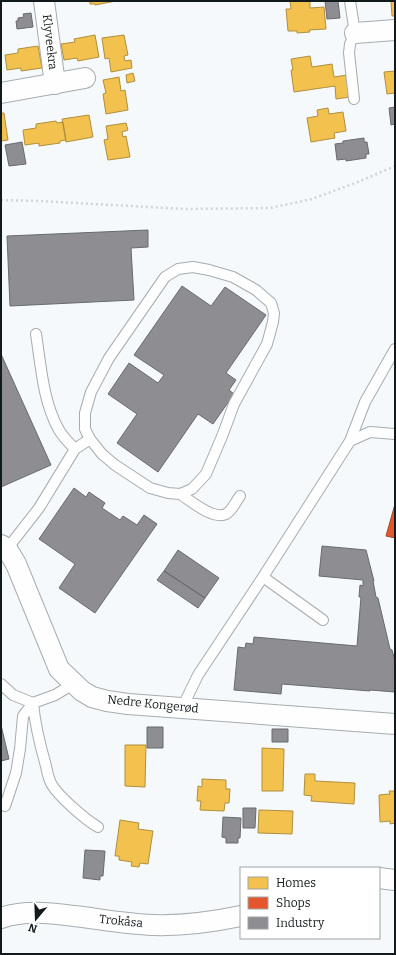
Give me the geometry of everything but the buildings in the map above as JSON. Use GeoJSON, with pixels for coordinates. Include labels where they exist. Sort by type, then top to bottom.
{"type":"FeatureCollection","features":[{"type":"Feature","properties":{"kind":"street","name":"Klyveekra"},"geometry":{"type":"LineString","coordinates":[[44,1],[55,84]]}},
{"type":"Feature","properties":{"kind":"street"},"geometry":{"type":"LineString","coordinates":[[355,33],[395,30]]}},
{"type":"Feature","properties":{"kind":"street","name":"Klyveekra"},"geometry":{"type":"LineString","coordinates":[[1,93],[85,78]]}},
{"type":"Feature","properties":{"kind":"street","name":"Nedre Kongerød"},"geometry":{"type":"LineString","coordinates":[[4,547],[16,564],[59,669],[82,691],[92,697],[128,704],[395,724]]}},
{"type":"Feature","properties":{"kind":"street"},"geometry":{"type":"LineString","coordinates":[[380,878],[395,880]]}},
{"type":"Feature","properties":{"kind":"street","name":"Trokåsa"},"geometry":{"type":"LineString","coordinates":[[1,918],[10,915],[27,913],[48,913],[153,925],[192,924],[240,916]]}},
{"type":"Feature","properties":{"kind":"lane"},"geometry":{"type":"LineString","coordinates":[[350,1],[355,33],[350,44],[349,53],[354,99]]}},
{"type":"Feature","properties":{"kind":"lane"},"geometry":{"type":"LineString","coordinates":[[193,267],[209,270],[233,277],[256,290],[271,303],[274,313],[267,344],[234,404],[206,474],[192,489],[180,494],[168,493],[150,488],[115,465],[102,454],[90,439],[85,429],[85,413],[91,392],[109,358],[165,277],[178,269],[193,267]]}},
{"type":"Feature","properties":{"kind":"lane"},"geometry":{"type":"LineString","coordinates":[[36,334],[46,396],[51,414],[60,432],[75,449]]}},
{"type":"Feature","properties":{"kind":"lane"},"geometry":{"type":"LineString","coordinates":[[182,708],[198,675],[350,441],[365,402],[395,349]]}},
{"type":"Feature","properties":{"kind":"lane"},"geometry":{"type":"LineString","coordinates":[[350,441],[370,432],[395,434]]}},
{"type":"Feature","properties":{"kind":"lane"},"geometry":{"type":"LineString","coordinates":[[4,547],[39,508],[75,449],[90,439]]}},
{"type":"Feature","properties":{"kind":"lane"},"geometry":{"type":"LineString","coordinates":[[180,494],[205,511],[218,515],[226,514],[230,511],[240,496]]}},
{"type":"Feature","properties":{"kind":"lane"},"geometry":{"type":"LineString","coordinates":[[263,577],[323,620]]}},
{"type":"Feature","properties":{"kind":"lane"},"geometry":{"type":"LineString","coordinates":[[1,684],[13,695],[33,703]]}},
{"type":"Feature","properties":{"kind":"lane"},"geometry":{"type":"LineString","coordinates":[[5,806],[16,773],[23,716],[33,703],[55,695],[74,684]]}},
{"type":"Feature","properties":{"kind":"lane"},"geometry":{"type":"LineString","coordinates":[[33,703],[39,744],[50,782],[56,791],[71,806],[98,827]]}},
{"type":"Feature","properties":{"kind":"path"},"geometry":{"type":"LineString","coordinates":[[1,200],[186,209],[270,208],[312,199],[395,166]]}}]}
